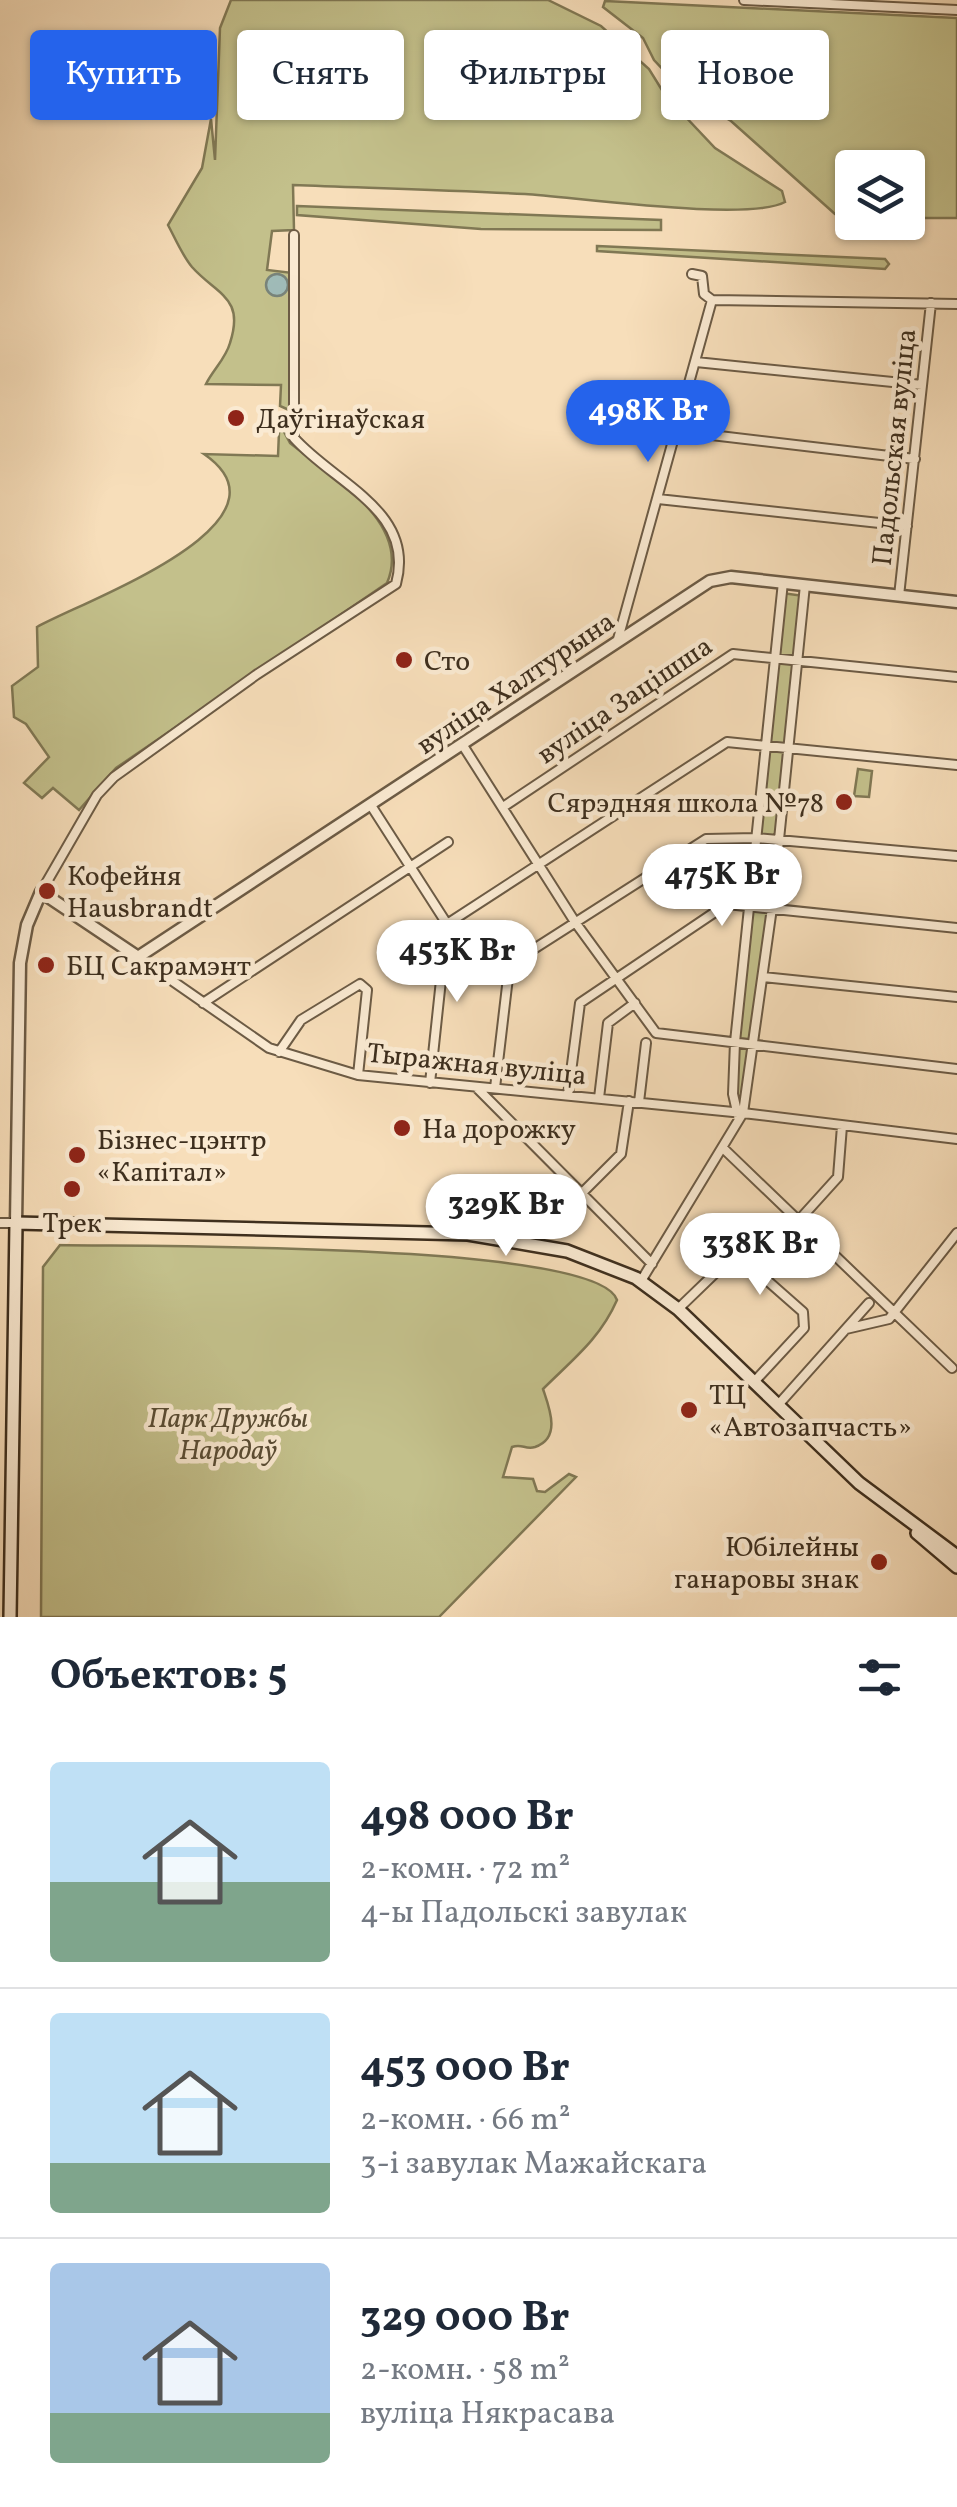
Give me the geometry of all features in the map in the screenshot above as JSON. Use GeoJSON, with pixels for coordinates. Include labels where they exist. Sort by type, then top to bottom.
{"type":"FeatureCollection","features":[{"type":"Feature","properties":{"kind":"main road"},"geometry":{"type":"LineString","coordinates":[[10,1617],[16,1224],[494,1236],[567,1251],[641,1281],[678,1309],[957,1567]]}},
{"type":"Feature","properties":{"kind":"main road"},"geometry":{"type":"LineString","coordinates":[[900,1516],[957,1556]]}},
{"type":"Feature","properties":{"kind":"street"},"geometry":{"type":"LineString","coordinates":[[744,0],[957,10]]}},
{"type":"Feature","properties":{"kind":"street"},"geometry":{"type":"LineString","coordinates":[[0,1223],[16,1224],[20,963],[27,925],[41,892],[97,795],[114,777],[256,675],[396,584],[400,550],[392,528],[294,438],[294,235]]}},
{"type":"Feature","properties":{"kind":"street"},"geometry":{"type":"LineString","coordinates":[[692,274],[702,276],[704,294],[712,300],[957,304]]}},
{"type":"Feature","properties":{"kind":"street"},"geometry":{"type":"LineString","coordinates":[[618,638],[712,300]]}},
{"type":"Feature","properties":{"kind":"street","name":"Падольская вуліца"},"geometry":{"type":"LineString","coordinates":[[899,596],[931,304]]}},
{"type":"Feature","properties":{"kind":"street"},"geometry":{"type":"LineString","coordinates":[[696,362],[922,384]]}},
{"type":"Feature","properties":{"kind":"street"},"geometry":{"type":"LineString","coordinates":[[677,430],[915,459]]}},
{"type":"Feature","properties":{"kind":"street"},"geometry":{"type":"LineString","coordinates":[[658,499],[907,526]]}},
{"type":"Feature","properties":{"kind":"street","name":"вуліца Халтурына"},"geometry":{"type":"LineString","coordinates":[[138,958],[372,807],[618,638],[710,581],[731,577],[957,602]]}},
{"type":"Feature","properties":{"kind":"street"},"geometry":{"type":"LineString","coordinates":[[740,1115],[735,1042],[783,582]]}},
{"type":"Feature","properties":{"kind":"street"},"geometry":{"type":"LineString","coordinates":[[641,1281],[724,1150],[740,1115],[772,908],[805,585]]}},
{"type":"Feature","properties":{"kind":"street","name":"вуліца Зацішша"},"geometry":{"type":"LineString","coordinates":[[503,807],[730,655],[796,658],[957,677]]}},
{"type":"Feature","properties":{"kind":"street"},"geometry":{"type":"LineString","coordinates":[[462,744],[575,922],[660,1035],[957,1069]]}},
{"type":"Feature","properties":{"kind":"street"},"geometry":{"type":"LineString","coordinates":[[447,924],[722,744],[957,765]]}},
{"type":"Feature","properties":{"kind":"street"},"geometry":{"type":"LineString","coordinates":[[372,807],[447,924],[430,1083]]}},
{"type":"Feature","properties":{"kind":"street"},"geometry":{"type":"LineString","coordinates":[[495,1088],[510,969],[700,842],[779,839],[957,856]]}},
{"type":"Feature","properties":{"kind":"street"},"geometry":{"type":"LineString","coordinates":[[203,1003],[448,842]]}},
{"type":"Feature","properties":{"kind":"street","name":"Тыражная вуліца"},"geometry":{"type":"LineString","coordinates":[[41,892],[279,1052],[358,1075],[640,1102],[957,1140]]}},
{"type":"Feature","properties":{"kind":"street"},"geometry":{"type":"LineString","coordinates":[[568,1096],[577,1010],[616,977],[724,905],[957,928]]}},
{"type":"Feature","properties":{"kind":"street"},"geometry":{"type":"LineString","coordinates":[[763,977],[957,997]]}},
{"type":"Feature","properties":{"kind":"street"},"geometry":{"type":"LineString","coordinates":[[279,1052],[302,1020],[360,984],[367,990],[358,1075]]}},
{"type":"Feature","properties":{"kind":"street"},"geometry":{"type":"LineString","coordinates":[[599,1098],[608,1023],[634,1003]]}},
{"type":"Feature","properties":{"kind":"street"},"geometry":{"type":"LineString","coordinates":[[640,1102],[646,1042]]}},
{"type":"Feature","properties":{"kind":"street"},"geometry":{"type":"LineString","coordinates":[[476,1087],[652,1264]]}},
{"type":"Feature","properties":{"kind":"street"},"geometry":{"type":"LineString","coordinates":[[580,1195],[621,1154],[628,1101]]}},
{"type":"Feature","properties":{"kind":"street"},"geometry":{"type":"LineString","coordinates":[[800,1220],[838,1177],[842,1126]]}},
{"type":"Feature","properties":{"kind":"street"},"geometry":{"type":"LineString","coordinates":[[724,1150],[952,1368]]}},
{"type":"Feature","properties":{"kind":"street"},"geometry":{"type":"LineString","coordinates":[[846,1329],[890,1319],[957,1233]]}},
{"type":"Feature","properties":{"kind":"street"},"geometry":{"type":"LineString","coordinates":[[678,1309],[736,1254],[791,1300],[806,1317],[804,1328],[754,1382]]}},
{"type":"Feature","properties":{"kind":"street"},"geometry":{"type":"LineString","coordinates":[[778,1405],[869,1302]]}},
{"type":"Feature","properties":{"kind":"green space"},"geometry":{"type":"Polygon","coordinates":[[[231,0],[548,0],[605,30],[424,30],[424,120],[641,120],[641,62],[661,88],[661,120],[689,120],[715,148],[782,191],[785,202],[765,208],[700,209],[525,194],[293,185],[294,230],[272,231],[267,270],[293,273],[289,410],[280,406],[281,385],[206,384],[228,348],[234,316],[226,298],[188,262],[168,225],[202,168],[211,120],[215,160],[220,28],[231,0]]]}},
{"type":"Feature","properties":{"kind":"green space"},"geometry":{"type":"Polygon","coordinates":[[[605,1],[957,18],[957,218],[925,218],[925,150],[835,150],[835,214],[729,120],[829,120],[829,30],[661,30],[661,67],[641,36],[641,30],[633,30],[603,7],[605,1]]]}},
{"type":"Feature","properties":{"kind":"green space"},"geometry":{"type":"Polygon","coordinates":[[[297,206],[661,220],[661,230],[481,229],[297,215],[297,206]]]}},
{"type":"Feature","properties":{"kind":"green space"},"geometry":{"type":"Polygon","coordinates":[[[597,246],[885,259],[889,264],[885,269],[597,251],[597,246]]]}},
{"type":"Feature","properties":{"kind":"green space"},"geometry":{"type":"Polygon","coordinates":[[[283,430],[290,443],[345,486],[378,521],[388,540],[392,561],[387,583],[116,768],[79,810],[53,788],[42,798],[24,783],[49,757],[26,724],[14,717],[12,686],[38,667],[37,627],[136,579],[175,557],[207,532],[227,506],[227,480],[204,454],[278,456],[279,432],[283,430]]]}},
{"type":"Feature","properties":{"kind":"green space"},"geometry":{"type":"Polygon","coordinates":[[[782,593],[804,596],[778,852],[744,1110],[735,1109],[733,1086],[782,593]]]}},
{"type":"Feature","properties":{"kind":"green space"},"geometry":{"type":"Polygon","coordinates":[[[858,769],[872,771],[869,797],[854,796],[858,769]]]}},
{"type":"Feature","properties":{"kind":"green space","name":"Парк Дружбы Народаў"},"geometry":{"type":"Polygon","coordinates":[[[60,1245],[264,1248],[452,1257],[532,1267],[591,1281],[617,1300],[594,1338],[543,1389],[551,1421],[548,1437],[535,1447],[512,1447],[503,1477],[533,1479],[537,1491],[545,1492],[569,1474],[576,1477],[439,1617],[41,1617],[43,1267],[60,1245]]]}},
{"type":"Feature","properties":{"kind":"water"},"geometry":{"type":"Polygon","coordinates":[[[277,274],[285,277],[285,293],[277,296],[269,293],[266,285],[269,277],[277,274]]]}},
{"type":"Feature","properties":{"kind":"place","name":"Даўгінаўская"},"geometry":{"type":"Point","coordinates":[236,418]}},
{"type":"Feature","properties":{"kind":"place","name":"Сто"},"geometry":{"type":"Point","coordinates":[404,660]}},
{"type":"Feature","properties":{"kind":"place","name":"Сярэдняя школа №78"},"geometry":{"type":"Point","coordinates":[844,802]}},
{"type":"Feature","properties":{"kind":"place","name":"Кофейня Hausbrandt"},"geometry":{"type":"Point","coordinates":[47,891]}},
{"type":"Feature","properties":{"kind":"place","name":"БЦ Сакрамэнт"},"geometry":{"type":"Point","coordinates":[46,965]}},
{"type":"Feature","properties":{"kind":"place","name":"На дорожку"},"geometry":{"type":"Point","coordinates":[402,1128]}},
{"type":"Feature","properties":{"kind":"place","name":"Бізнес-цэнтр «Капітал»"},"geometry":{"type":"Point","coordinates":[77,1155]}},
{"type":"Feature","properties":{"kind":"place","name":"Трек"},"geometry":{"type":"Point","coordinates":[72,1189]}},
{"type":"Feature","properties":{"kind":"place","name":"ТЦ «Автозапчасть»"},"geometry":{"type":"Point","coordinates":[689,1410]}},
{"type":"Feature","properties":{"kind":"place","name":"Юбілейны ганаровы знак"},"geometry":{"type":"Point","coordinates":[879,1562]}}]}
